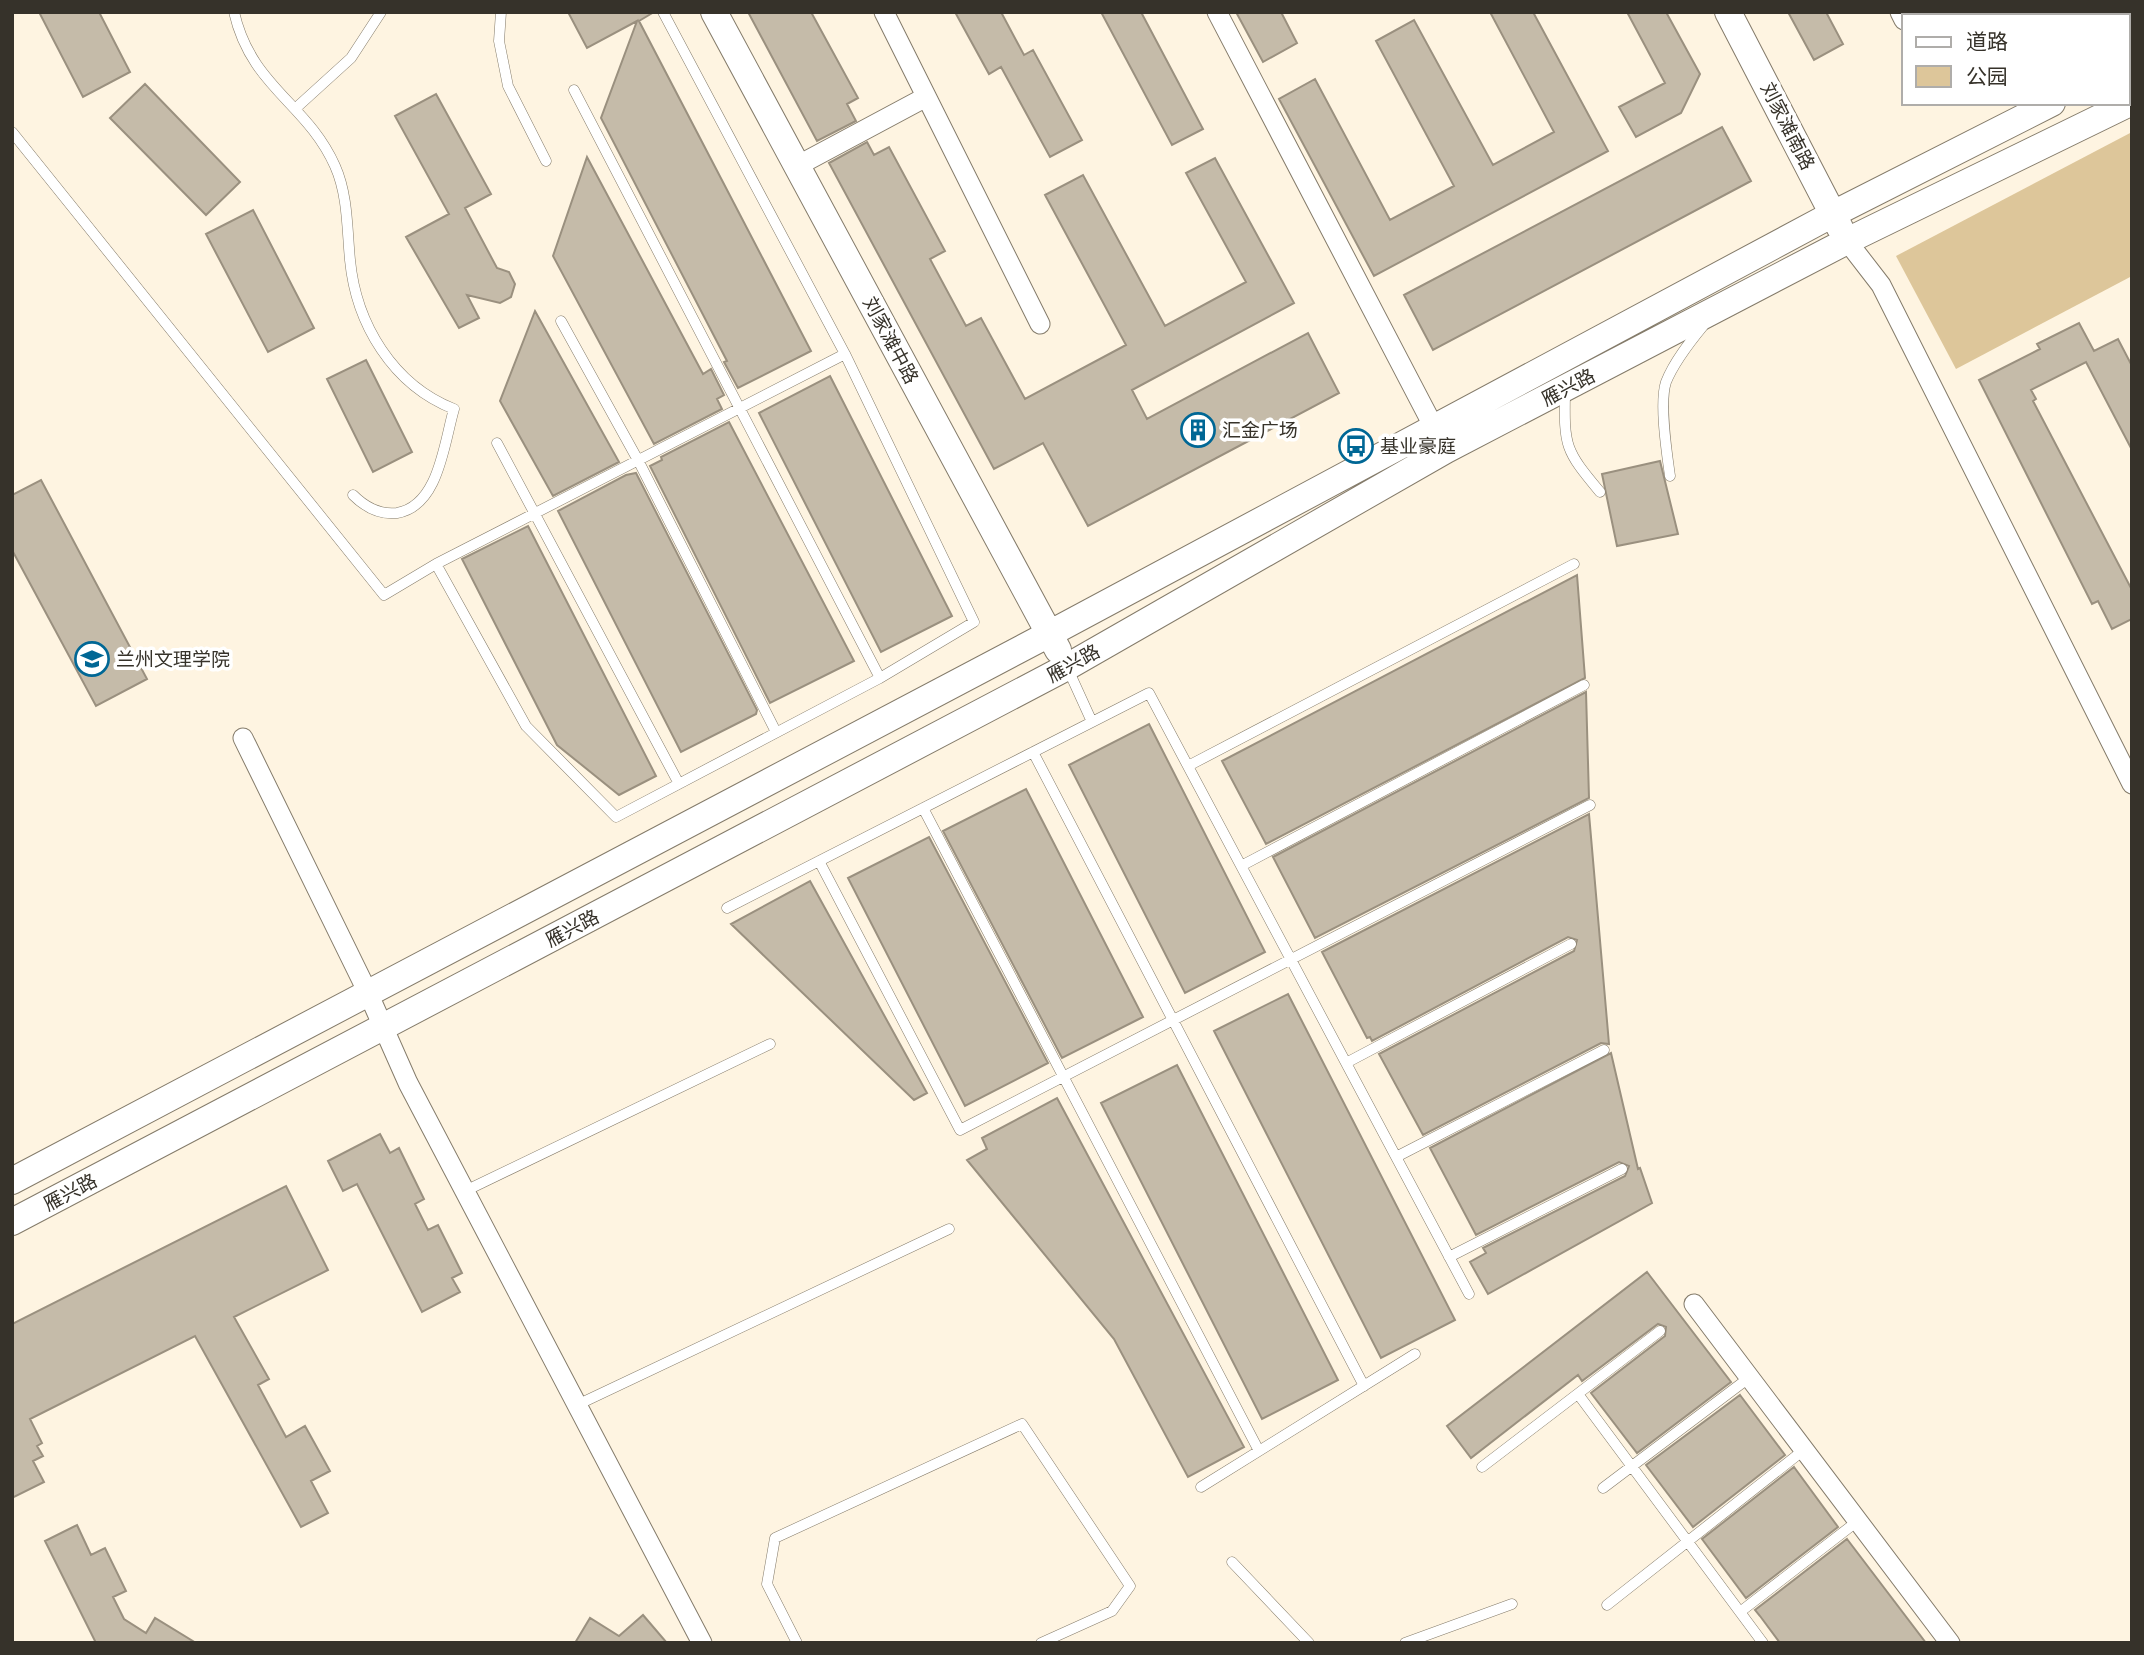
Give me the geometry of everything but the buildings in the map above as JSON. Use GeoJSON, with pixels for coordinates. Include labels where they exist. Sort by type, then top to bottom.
{"type":"FeatureCollection","features":[{"type":"Feature","properties":{"kind":"main road","name":"刘家滩中路"},"geometry":{"type":"LineString","coordinates":[[714,12],[1067,667]]}},
{"type":"Feature","properties":{"kind":"main road","name":"刘家滩南路"},"geometry":{"type":"LineString","coordinates":[[1728,12],[1847,241]]}},
{"type":"Feature","properties":{"kind":"main road","name":"雁兴路"},"geometry":{"type":"LineString","coordinates":[[12,1222],[1067,667],[1440,439],[1833,214],[2048,105]]}},
{"type":"Feature","properties":{"kind":"main road","name":"雁兴路"},"geometry":{"type":"LineString","coordinates":[[12,1181],[1049,634],[1440,439],[1565,388],[1847,241],[2126,105]]}},
{"type":"Feature","properties":{"kind":"street"},"geometry":{"type":"LineString","coordinates":[[1217,12],[1440,439]]}},
{"type":"Feature","properties":{"kind":"street"},"geometry":{"type":"LineString","coordinates":[[885,13],[1040,324]]}},
{"type":"Feature","properties":{"kind":"street"},"geometry":{"type":"LineString","coordinates":[[797,166],[926,97]]}},
{"type":"Feature","properties":{"kind":"street"},"geometry":{"type":"LineString","coordinates":[[1847,241],[1881,285],[2132,784]]}},
{"type":"Feature","properties":{"kind":"street"},"geometry":{"type":"LineString","coordinates":[[243,738],[369,995],[408,1083],[702,1643]]}},
{"type":"Feature","properties":{"kind":"street"},"geometry":{"type":"LineString","coordinates":[[1694,1304],[1806,1448],[1950,1643]]}},
{"type":"Feature","properties":{"kind":"lane"},"geometry":{"type":"LineString","coordinates":[[234,12],[244,45],[256,66],[271,86],[296,107],[335,166],[349,225],[353,282],[367,323],[391,364],[407,382],[429,398],[454,409],[432,484],[421,501],[402,512],[381,512],[370,509],[353,495]]}},
{"type":"Feature","properties":{"kind":"lane"},"geometry":{"type":"LineString","coordinates":[[296,107],[351,58],[381,12]]}},
{"type":"Feature","properties":{"kind":"lane"},"geometry":{"type":"LineString","coordinates":[[501,12],[499,41],[508,86],[546,161]]}},
{"type":"Feature","properties":{"kind":"lane"},"geometry":{"type":"LineString","coordinates":[[436,564],[526,726],[616,817],[880,678],[974,622],[845,354],[663,12]]}},
{"type":"Feature","properties":{"kind":"lane"},"geometry":{"type":"LineString","coordinates":[[574,90],[880,678]]}},
{"type":"Feature","properties":{"kind":"lane"},"geometry":{"type":"LineString","coordinates":[[12,132],[384,595],[436,564],[535,516],[845,354]]}},
{"type":"Feature","properties":{"kind":"lane"},"geometry":{"type":"LineString","coordinates":[[1670,476],[1665,437],[1665,384],[1683,351],[1716,309]]}},
{"type":"Feature","properties":{"kind":"lane"},"geometry":{"type":"LineString","coordinates":[[561,321],[639,462],[776,732]]}},
{"type":"Feature","properties":{"kind":"lane"},"geometry":{"type":"LineString","coordinates":[[1565,388],[1564,428],[1569,455],[1600,492]]}},
{"type":"Feature","properties":{"kind":"lane"},"geometry":{"type":"LineString","coordinates":[[497,443],[678,782]]}},
{"type":"Feature","properties":{"kind":"lane"},"geometry":{"type":"LineString","coordinates":[[1188,766],[1574,564]]}},
{"type":"Feature","properties":{"kind":"lane"},"geometry":{"type":"LineString","coordinates":[[1067,667],[1092,722]]}},
{"type":"Feature","properties":{"kind":"lane"},"geometry":{"type":"LineString","coordinates":[[1241,866],[1584,685]]}},
{"type":"Feature","properties":{"kind":"lane"},"geometry":{"type":"LineString","coordinates":[[727,908],[1149,693],[1469,1294]]}},
{"type":"Feature","properties":{"kind":"lane"},"geometry":{"type":"LineString","coordinates":[[1033,752],[1364,1386]]}},
{"type":"Feature","properties":{"kind":"lane"},"geometry":{"type":"LineString","coordinates":[[819,861],[960,1130],[1590,805]]}},
{"type":"Feature","properties":{"kind":"lane"},"geometry":{"type":"LineString","coordinates":[[923,808],[1259,1451]]}},
{"type":"Feature","properties":{"kind":"lane"},"geometry":{"type":"LineString","coordinates":[[1346,1063],[1571,944]]}},
{"type":"Feature","properties":{"kind":"lane"},"geometry":{"type":"LineString","coordinates":[[465,1191],[770,1044]]}},
{"type":"Feature","properties":{"kind":"lane"},"geometry":{"type":"LineString","coordinates":[[1396,1157],[1604,1050]]}},
{"type":"Feature","properties":{"kind":"lane"},"geometry":{"type":"LineString","coordinates":[[1449,1257],[1622,1169]]}},
{"type":"Feature","properties":{"kind":"lane"},"geometry":{"type":"LineString","coordinates":[[577,1405],[949,1229]]}},
{"type":"Feature","properties":{"kind":"lane"},"geometry":{"type":"LineString","coordinates":[[1482,1467],[1660,1331]]}},
{"type":"Feature","properties":{"kind":"lane"},"geometry":{"type":"LineString","coordinates":[[1201,1487],[1415,1353]]}},
{"type":"Feature","properties":{"kind":"lane"},"geometry":{"type":"LineString","coordinates":[[1603,1488],[1750,1376]]}},
{"type":"Feature","properties":{"kind":"lane"},"geometry":{"type":"LineString","coordinates":[[1578,1394],[1763,1643]]}},
{"type":"Feature","properties":{"kind":"lane"},"geometry":{"type":"LineString","coordinates":[[797,1643],[767,1584],[775,1538],[1023,1424],[1130,1586],[1112,1611],[1041,1643]]}},
{"type":"Feature","properties":{"kind":"lane"},"geometry":{"type":"LineString","coordinates":[[1608,1605],[1806,1448]]}},
{"type":"Feature","properties":{"kind":"lane"},"geometry":{"type":"LineString","coordinates":[[1740,1612],[1859,1520]]}},
{"type":"Feature","properties":{"kind":"lane"},"geometry":{"type":"LineString","coordinates":[[1232,1562],[1309,1643]]}},
{"type":"Feature","properties":{"kind":"lane"},"geometry":{"type":"LineString","coordinates":[[1405,1643],[1512,1604]]}},
{"type":"Feature","properties":{"kind":"green space"},"geometry":{"type":"Polygon","coordinates":[[[2132,132],[2132,276],[1956,369],[1896,256],[2132,132]]]}},
{"type":"Feature","properties":{"kind":"place","name":"汇金广场"},"geometry":{"type":"Point","coordinates":[1198,430]}},
{"type":"Feature","properties":{"kind":"place","name":"基业豪庭"},"geometry":{"type":"Point","coordinates":[1356,446]}},
{"type":"Feature","properties":{"kind":"place","name":"兰州文理学院"},"geometry":{"type":"Point","coordinates":[92,659]}}]}
